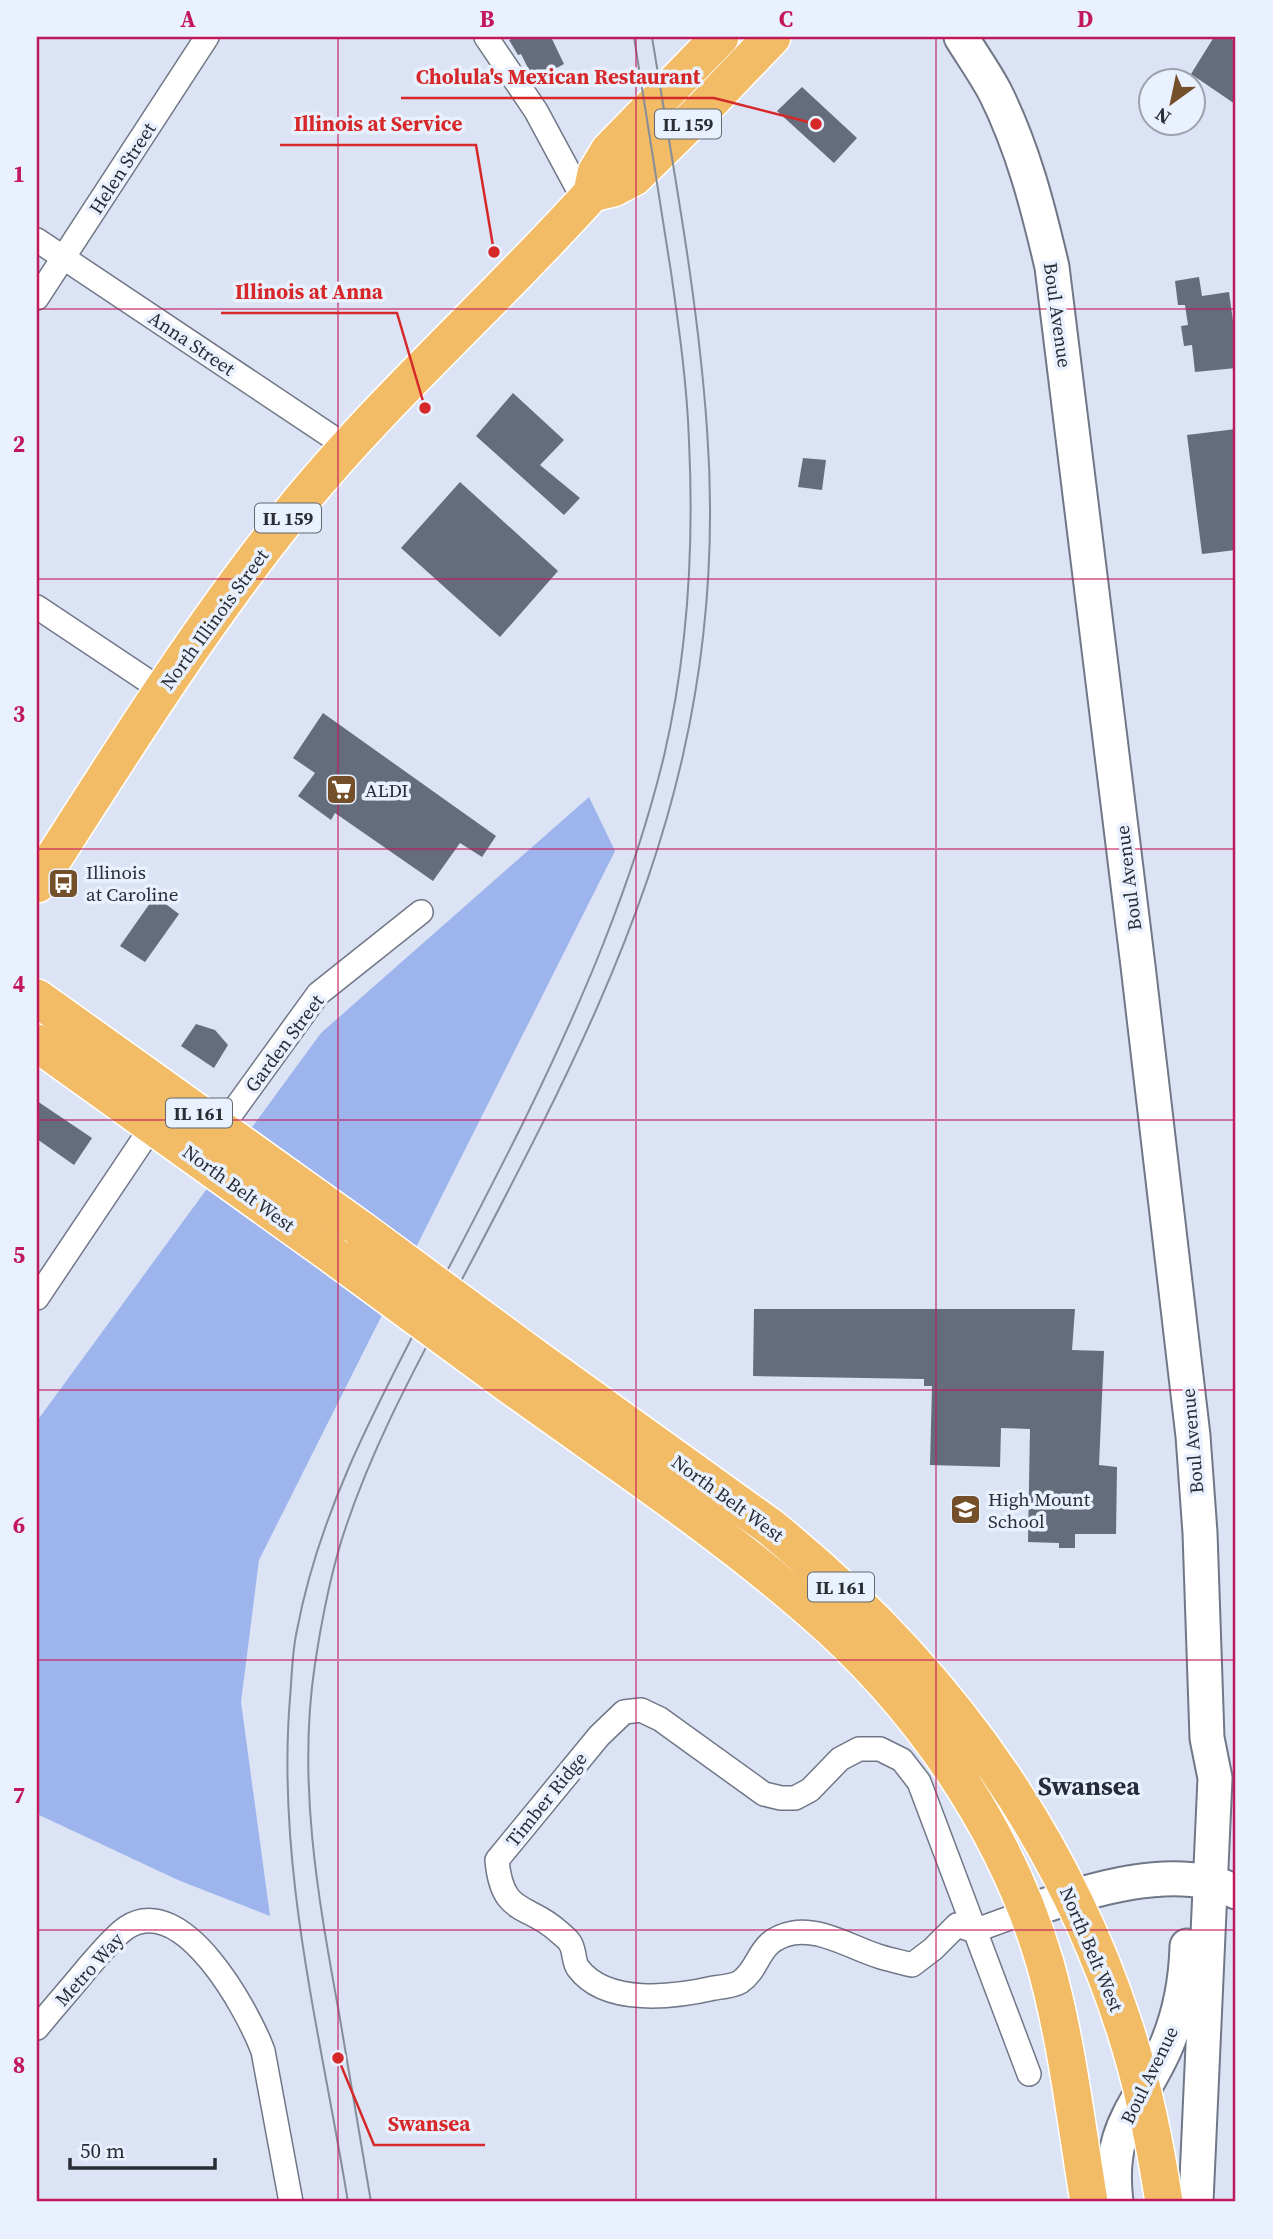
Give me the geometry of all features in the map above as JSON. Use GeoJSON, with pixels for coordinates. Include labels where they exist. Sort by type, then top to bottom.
{"type":"FeatureCollection","features":[{"type":"Feature","properties":{"kind":"main road","name":"North Illinois Street"},"geometry":{"type":"LineString","coordinates":[[589,197],[596,173],[609,151],[720,37]]}},
{"type":"Feature","properties":{"kind":"main road","name":"North Illinois Street"},"geometry":{"type":"LineString","coordinates":[[37,884],[212,618],[347,447],[589,197],[634,177],[772,37]]}},
{"type":"Feature","properties":{"kind":"main road","name":"North Belt West"},"geometry":{"type":"LineString","coordinates":[[37,998],[221,1128],[769,1526],[870,1615],[971,1730],[1027,1816],[1070,1896],[1115,1998],[1155,2142],[1164,2202]]}},
{"type":"Feature","properties":{"kind":"main road","name":"North Belt West"},"geometry":{"type":"LineString","coordinates":[[37,1043],[734,1547],[813,1611],[913,1716],[946,1761],[996,1844],[1045,1962],[1061,2033],[1089,2202]]}},
{"type":"Feature","properties":{"kind":"street","name":"Helen Street"},"geometry":{"type":"LineString","coordinates":[[37,298],[207,37]]}},
{"type":"Feature","properties":{"kind":"street"},"geometry":{"type":"LineString","coordinates":[[486,37],[589,197]]}},
{"type":"Feature","properties":{"kind":"street","name":"Boul Avenue"},"geometry":{"type":"LineString","coordinates":[[961,37],[994,91],[1015,137],[1037,203],[1052,267],[1137,953],[1193,1436],[1200,1533],[1207,1738],[1197,1777],[1213,1885],[1196,2202]]}},
{"type":"Feature","properties":{"kind":"street","name":"Anna Street"},"geometry":{"type":"LineString","coordinates":[[37,240],[347,447]]}},
{"type":"Feature","properties":{"kind":"street"},"geometry":{"type":"LineString","coordinates":[[37,607],[163,691]]}},
{"type":"Feature","properties":{"kind":"street","name":"Garden Street"},"geometry":{"type":"LineString","coordinates":[[221,1128],[318,994],[421,912]]}},
{"type":"Feature","properties":{"kind":"street"},"geometry":{"type":"LineString","coordinates":[[37,1298],[153,1125]]}},
{"type":"Feature","properties":{"kind":"street","name":"Timber Ridge"},"geometry":{"type":"LineString","coordinates":[[974,1931],[957,1925],[912,1965],[880,1957],[820,1935],[794,1933],[766,1945],[747,1975],[738,1983],[692,1994],[641,1997],[602,1988],[578,1968],[570,1942],[553,1926],[518,1908],[507,1895],[498,1874],[497,1860],[599,1735],[624,1712],[641,1710],[660,1719],[764,1794],[781,1798],[794,1798],[810,1790],[839,1759],[859,1749],[880,1749],[902,1760],[919,1782],[1029,2074]]}},
{"type":"Feature","properties":{"kind":"street"},"geometry":{"type":"LineString","coordinates":[[974,1931],[1070,1896],[1122,1884],[1155,1880],[1213,1885]]}},
{"type":"Feature","properties":{"kind":"street","name":"Boul Avenue"},"geometry":{"type":"LineString","coordinates":[[1116,2202],[1113,2169],[1118,2138],[1128,2113],[1165,2049],[1213,1885]]}},
{"type":"Feature","properties":{"kind":"street","name":"Metro Way"},"geometry":{"type":"LineString","coordinates":[[37,2028],[109,1943],[128,1927],[143,1922],[159,1922],[174,1928],[202,1950],[231,1986],[255,2030],[263,2051],[291,2202]]}},
{"type":"Feature","properties":{"kind":"street"},"geometry":{"type":"LineString","coordinates":[[1208,1949],[1236,1933]]}},
{"type":"Feature","properties":{"kind":"shaded area"},"geometry":{"type":"Polygon","coordinates":[[[589,797],[615,851],[259,1560],[241,1702],[270,1916],[178,1880],[37,1814],[37,1421],[321,1033],[589,797]]]}},
{"type":"Feature","properties":{"kind":"building"},"geometry":{"type":"Polygon","coordinates":[[[516,37],[551,37],[564,64],[534,80],[521,54],[518,55],[509,40],[516,37]]]}},
{"type":"Feature","properties":{"kind":"building"},"geometry":{"type":"Polygon","coordinates":[[[1214,37],[1229,37],[1236,42],[1235,104],[1206,84],[1206,66],[1196,66],[1214,37]]]}},
{"type":"Feature","properties":{"kind":"building"},"geometry":{"type":"Polygon","coordinates":[[[802,87],[857,138],[834,163],[777,111],[802,87]]]}},
{"type":"Feature","properties":{"kind":"building"},"geometry":{"type":"Polygon","coordinates":[[[1199,277],[1202,296],[1229,292],[1236,343],[1236,368],[1195,372],[1192,345],[1184,346],[1181,326],[1188,325],[1185,305],[1178,305],[1175,281],[1199,277]]]}},
{"type":"Feature","properties":{"kind":"building"},"geometry":{"type":"Polygon","coordinates":[[[513,393],[564,440],[540,465],[580,498],[564,515],[476,436],[513,393]]]}},
{"type":"Feature","properties":{"kind":"building"},"geometry":{"type":"Polygon","coordinates":[[[1236,429],[1236,550],[1202,554],[1187,435],[1236,429]]]}},
{"type":"Feature","properties":{"kind":"building"},"geometry":{"type":"Polygon","coordinates":[[[803,458],[826,460],[822,490],[798,487],[803,458]]]}},
{"type":"Feature","properties":{"kind":"building"},"geometry":{"type":"Polygon","coordinates":[[[460,482],[558,571],[500,637],[401,548],[460,482]]]}},
{"type":"Feature","properties":{"kind":"building"},"geometry":{"type":"Polygon","coordinates":[[[323,713],[496,836],[482,857],[460,843],[433,881],[335,813],[331,820],[298,796],[315,773],[293,758],[323,713]]]}},
{"type":"Feature","properties":{"kind":"building"},"geometry":{"type":"Polygon","coordinates":[[[155,896],[179,914],[145,962],[120,946],[155,896]]]}},
{"type":"Feature","properties":{"kind":"building"},"geometry":{"type":"Polygon","coordinates":[[[196,1024],[215,1030],[228,1045],[214,1068],[181,1046],[196,1024]]]}},
{"type":"Feature","properties":{"kind":"building"},"geometry":{"type":"Polygon","coordinates":[[[37,1101],[92,1138],[74,1165],[37,1139],[37,1101]]]}},
{"type":"Feature","properties":{"kind":"building","name":"High Mount School"},"geometry":{"type":"Polygon","coordinates":[[[754,1309],[1075,1309],[1072,1350],[1104,1351],[1099,1465],[1117,1467],[1116,1534],[1075,1534],[1075,1548],[1059,1548],[1059,1543],[1028,1542],[1030,1429],[1001,1428],[1000,1467],[930,1465],[932,1386],[924,1386],[924,1379],[753,1376],[754,1309]]]}},
{"type":"Feature","properties":{"kind":"tram line"},"geometry":{"type":"LineString","coordinates":[[348,2202],[304,1951],[289,1825],[287,1762],[292,1664],[306,1588],[348,1468],[384,1392],[522,1125],[603,944],[621,898],[651,804],[664,756],[679,678],[690,560],[688,420],[674,293],[634,37]]}},
{"type":"Feature","properties":{"kind":"tram line"},"geometry":{"type":"LineString","coordinates":[[371,2202],[317,1883],[312,1839],[308,1752],[310,1708],[326,1603],[341,1542],[354,1504],[386,1428],[541,1127],[598,1006],[623,945],[666,820],[683,755],[698,675],[709,552],[707,429],[691,282],[652,37]]}},
{"type":"Feature","properties":{"kind":"place","name":"Cholula's Mexican Restaurant"},"geometry":{"type":"Point","coordinates":[816,124]}},
{"type":"Feature","properties":{"kind":"place","name":"Illinois at Service"},"geometry":{"type":"Point","coordinates":[494,252]}},
{"type":"Feature","properties":{"kind":"place","name":"Illinois at Anna"},"geometry":{"type":"Point","coordinates":[425,408]}},
{"type":"Feature","properties":{"kind":"place","name":"ALDI"},"geometry":{"type":"Point","coordinates":[342,790]}},
{"type":"Feature","properties":{"kind":"place","name":"Illinois at Caroline"},"geometry":{"type":"Point","coordinates":[63,883]}},
{"type":"Feature","properties":{"kind":"place","name":"High Mount School"},"geometry":{"type":"Point","coordinates":[965,1510]}},
{"type":"Feature","properties":{"kind":"place","name":"Swansea"},"geometry":{"type":"Point","coordinates":[338,2058]}},
{"type":"Feature","properties":{"kind":"district","name":"Swansea"},"geometry":{"type":"Point","coordinates":[1089,1786]}}]}
